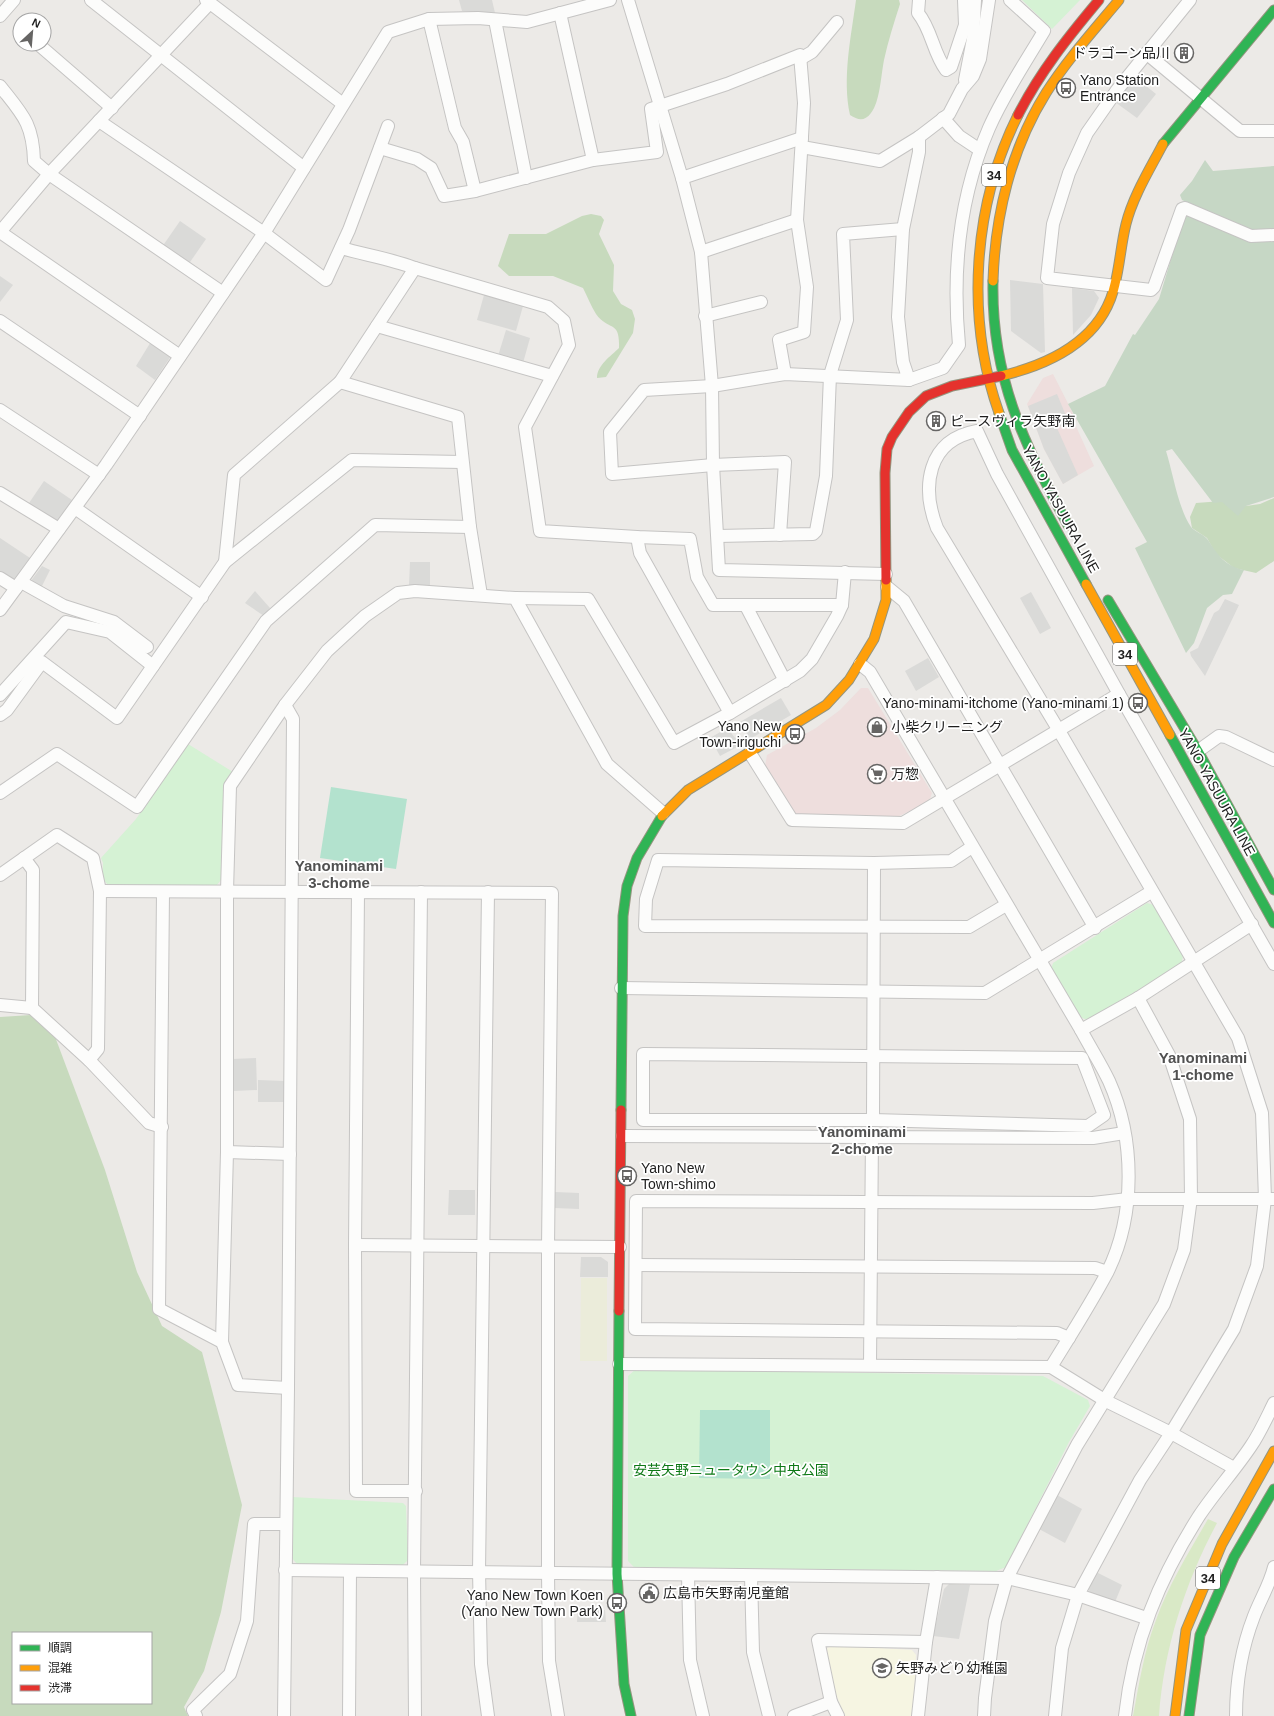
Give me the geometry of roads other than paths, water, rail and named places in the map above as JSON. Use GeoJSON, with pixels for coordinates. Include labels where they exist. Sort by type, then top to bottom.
{"type":"FeatureCollection","features":[{"type":"Feature","properties":{"kind":"main road","name":"YANO YASUURA LINE"},"geometry":{"type":"LineString","coordinates":[[1098,0],[1059,47],[1031,88],[1009,133],[992,181],[981,230],[977,279],[979,330],[988,379],[996,409],[1012,450],[1274,923]]}},
{"type":"Feature","properties":{"kind":"main road","name":"YANO YASUURA LINE"},"geometry":{"type":"LineString","coordinates":[[1072,532],[1026,444],[1015,416],[1003,376],[994,328],[992,280],[997,232],[1007,185],[1023,139],[1044,96],[1071,56],[1119,0]]}},
{"type":"Feature","properties":{"kind":"main road"},"geometry":{"type":"LineString","coordinates":[[631,1716],[624,1677],[617,1574],[622,1136],[621,988],[623,916],[627,886],[637,858],[663,813],[688,790],[826,706],[849,680],[874,639],[886,600],[885,473],[887,449],[892,437],[909,412],[926,396],[952,386],[1003,376],[1053,359],[1063,354],[1087,336],[1104,314],[1115,285],[1126,223],[1140,188],[1164,143],[1274,10]]}},
{"type":"Feature","properties":{"kind":"main road","name":"YANO YASUURA LINE"},"geometry":{"type":"LineString","coordinates":[[1105,594],[1198,751],[1274,890]]}},
{"type":"Feature","properties":{"kind":"main road","name":"34"},"geometry":{"type":"LineString","coordinates":[[1175,1716],[1186,1630],[1222,1544],[1274,1451]]}},
{"type":"Feature","properties":{"kind":"main road","name":"34"},"geometry":{"type":"LineString","coordinates":[[1189,1716],[1200,1635],[1234,1557],[1270,1508],[1274,1488]]}},
{"type":"Feature","properties":{"kind":"street"},"geometry":{"type":"LineString","coordinates":[[0,16],[14,0]]}},
{"type":"Feature","properties":{"kind":"street"},"geometry":{"type":"LineString","coordinates":[[90,0],[304,168]]}},
{"type":"Feature","properties":{"kind":"street"},"geometry":{"type":"LineString","coordinates":[[0,610],[99,475],[264,233],[388,32],[429,19],[478,18],[527,22],[610,0]]}},
{"type":"Feature","properties":{"kind":"street"},"geometry":{"type":"LineString","coordinates":[[628,0],[682,178],[701,252],[705,316],[712,386],[713,465],[719,570],[886,574]]}},
{"type":"Feature","properties":{"kind":"street"},"geometry":{"type":"LineString","coordinates":[[919,0],[918,13],[926,22],[941,64],[946,70],[951,66],[965,25],[964,0]]}},
{"type":"Feature","properties":{"kind":"street"},"geometry":{"type":"LineString","coordinates":[[962,89],[973,39],[975,0]]}},
{"type":"Feature","properties":{"kind":"street"},"geometry":{"type":"LineString","coordinates":[[682,178],[802,143],[880,161],[919,137],[949,114],[962,89],[973,76],[980,59],[989,0]]}},
{"type":"Feature","properties":{"kind":"street"},"geometry":{"type":"LineString","coordinates":[[780,535],[785,462],[713,465],[612,474],[610,432],[644,390],[712,386],[785,374],[909,380],[943,368],[959,345],[955,304],[960,230],[967,196],[980,150],[1008,90],[1044,31],[1010,0]]}},
{"type":"Feature","properties":{"kind":"street"},"geometry":{"type":"LineString","coordinates":[[1190,0],[1117,90],[1087,133],[1069,173],[1053,224],[1047,278],[1151,290],[1154,288],[1182,209],[1185,208],[1251,236],[1274,235]]}},
{"type":"Feature","properties":{"kind":"street"},"geometry":{"type":"LineString","coordinates":[[180,356],[0,232],[49,174],[161,56],[208,2],[343,104]]}},
{"type":"Feature","properties":{"kind":"street"},"geometry":{"type":"LineString","coordinates":[[560,13],[594,160]]}},
{"type":"Feature","properties":{"kind":"street"},"geometry":{"type":"LineString","coordinates":[[429,19],[455,128],[463,142],[474,191]]}},
{"type":"Feature","properties":{"kind":"street"},"geometry":{"type":"LineString","coordinates":[[495,20],[526,178]]}},
{"type":"Feature","properties":{"kind":"street"},"geometry":{"type":"LineString","coordinates":[[800,59],[812,52],[837,22]]}},
{"type":"Feature","properties":{"kind":"street"},"geometry":{"type":"LineString","coordinates":[[47,52],[112,108]]}},
{"type":"Feature","properties":{"kind":"street"},"geometry":{"type":"LineString","coordinates":[[1146,53],[1240,131],[1274,131]]}},
{"type":"Feature","properties":{"kind":"street"},"geometry":{"type":"LineString","coordinates":[[380,148],[418,159],[431,168],[444,196],[474,191],[594,160],[657,152],[651,109],[727,84],[800,55],[804,103],[797,220],[807,287],[804,332],[780,340],[785,374]]}},
{"type":"Feature","properties":{"kind":"street"},"geometry":{"type":"LineString","coordinates":[[0,86],[26,119],[34,140],[34,161],[49,174],[223,293]]}},
{"type":"Feature","properties":{"kind":"street"},"geometry":{"type":"LineString","coordinates":[[943,118],[959,136],[980,150]]}},
{"type":"Feature","properties":{"kind":"street"},"geometry":{"type":"LineString","coordinates":[[99,121],[264,233],[326,280],[341,248],[388,126]]}},
{"type":"Feature","properties":{"kind":"street"},"geometry":{"type":"LineString","coordinates":[[909,380],[903,362],[898,316],[903,229],[919,152],[919,137]]}},
{"type":"Feature","properties":{"kind":"street"},"geometry":{"type":"LineString","coordinates":[[701,252],[797,220]]}},
{"type":"Feature","properties":{"kind":"street"},"geometry":{"type":"LineString","coordinates":[[718,536],[813,534],[816,531],[826,476],[830,375],[847,320],[842,234],[903,229]]}},
{"type":"Feature","properties":{"kind":"street"},"geometry":{"type":"LineString","coordinates":[[341,248],[375,257],[390,258],[415,268],[548,307],[564,321],[569,344],[525,427],[540,531],[690,539],[697,577],[713,605],[746,606],[842,604]]}},
{"type":"Feature","properties":{"kind":"street"},"geometry":{"type":"LineString","coordinates":[[226,562],[234,475],[340,382],[415,268]]}},
{"type":"Feature","properties":{"kind":"street"},"geometry":{"type":"LineString","coordinates":[[705,316],[761,302]]}},
{"type":"Feature","properties":{"kind":"street"},"geometry":{"type":"LineString","coordinates":[[0,321],[140,416]]}},
{"type":"Feature","properties":{"kind":"street"},"geometry":{"type":"LineString","coordinates":[[377,326],[552,376]]}},
{"type":"Feature","properties":{"kind":"street"},"geometry":{"type":"LineString","coordinates":[[340,382],[458,417],[470,527],[480,595]]}},
{"type":"Feature","properties":{"kind":"street"},"geometry":{"type":"LineString","coordinates":[[0,410],[99,475]]}},
{"type":"Feature","properties":{"kind":"street"},"geometry":{"type":"LineString","coordinates":[[1055,1716],[1062,1648],[1078,1595],[1140,1480],[1172,1433],[1234,1329],[1257,1266],[1269,1199],[1262,1113],[1238,1038],[1058,729],[937,528],[932,515],[929,492],[932,465],[949,442],[963,434],[977,431],[997,474],[1118,694],[1274,964]]}},
{"type":"Feature","properties":{"kind":"street"},"geometry":{"type":"LineString","coordinates":[[0,715],[7,710],[42,662],[117,718],[226,562],[352,460],[462,462]]}},
{"type":"Feature","properties":{"kind":"street"},"geometry":{"type":"LineString","coordinates":[[0,493],[59,529]]}},
{"type":"Feature","properties":{"kind":"street"},"geometry":{"type":"LineString","coordinates":[[75,508],[202,597]]}},
{"type":"Feature","properties":{"kind":"street"},"geometry":{"type":"LineString","coordinates":[[0,793],[57,754],[137,808],[266,621],[375,525],[470,527]]}},
{"type":"Feature","properties":{"kind":"street"},"geometry":{"type":"LineString","coordinates":[[637,537],[640,553],[730,713]]}},
{"type":"Feature","properties":{"kind":"street"},"geometry":{"type":"LineString","coordinates":[[288,1388],[238,1385],[222,1342],[227,1152],[227,891],[230,786],[285,705],[327,651],[365,616],[398,593],[415,591],[515,598],[588,599],[674,743],[785,681],[800,671],[812,659],[831,627],[842,604],[845,572]]}},
{"type":"Feature","properties":{"kind":"street"},"geometry":{"type":"LineString","coordinates":[[0,578],[64,606],[114,622],[147,646]]}},
{"type":"Feature","properties":{"kind":"street"},"geometry":{"type":"LineString","coordinates":[[887,587],[904,601],[1095,928]]}},
{"type":"Feature","properties":{"kind":"street"},"geometry":{"type":"LineString","coordinates":[[515,598],[607,764],[663,813]]}},
{"type":"Feature","properties":{"kind":"street"},"geometry":{"type":"LineString","coordinates":[[746,606],[785,681]]}},
{"type":"Feature","properties":{"kind":"street"},"geometry":{"type":"LineString","coordinates":[[0,695],[66,622],[110,632],[153,666]]}},
{"type":"Feature","properties":{"kind":"street"},"geometry":{"type":"LineString","coordinates":[[860,664],[870,672],[1081,1030],[1109,1080],[1118,1105],[1124,1132],[1128,1165],[1128,1199],[1120,1239],[1107,1272],[1051,1367]]}},
{"type":"Feature","properties":{"kind":"street"},"geometry":{"type":"LineString","coordinates":[[750,753],[792,820],[903,823],[999,764],[1118,694]]}},
{"type":"Feature","properties":{"kind":"street"},"geometry":{"type":"LineString","coordinates":[[284,1716],[294,719],[285,705]]}},
{"type":"Feature","properties":{"kind":"street"},"geometry":{"type":"LineString","coordinates":[[1198,751],[1219,736],[1226,737],[1274,760]]}},
{"type":"Feature","properties":{"kind":"street"},"geometry":{"type":"LineString","coordinates":[[0,875],[57,835],[93,858],[100,891],[98,1049],[89,1060]]}},
{"type":"Feature","properties":{"kind":"street"},"geometry":{"type":"LineString","coordinates":[[972,847],[952,861],[874,863],[658,860],[646,899],[645,926],[969,927],[1006,905]]}},
{"type":"Feature","properties":{"kind":"street"},"geometry":{"type":"LineString","coordinates":[[24,858],[33,870],[32,1008]]}},
{"type":"Feature","properties":{"kind":"street"},"geometry":{"type":"LineString","coordinates":[[873,1120],[874,863]]}},
{"type":"Feature","properties":{"kind":"street"},"geometry":{"type":"LineString","coordinates":[[100,891],[552,893],[548,1247],[548,1572],[549,1661],[558,1716]]}},
{"type":"Feature","properties":{"kind":"street"},"geometry":{"type":"LineString","coordinates":[[163,892],[162,1127],[159,1309],[222,1342]]}},
{"type":"Feature","properties":{"kind":"street"},"geometry":{"type":"LineString","coordinates":[[358,892],[355,1245],[356,1491],[416,1491]]}},
{"type":"Feature","properties":{"kind":"street"},"geometry":{"type":"LineString","coordinates":[[415,1716],[414,1571],[421,892]]}},
{"type":"Feature","properties":{"kind":"street"},"geometry":{"type":"LineString","coordinates":[[488,892],[479,1572],[482,1664],[488,1716]]}},
{"type":"Feature","properties":{"kind":"street"},"geometry":{"type":"LineString","coordinates":[[621,988],[985,993],[1095,928],[1152,892]]}},
{"type":"Feature","properties":{"kind":"street"},"geometry":{"type":"LineString","coordinates":[[1081,1030],[1138,998],[1252,924]]}},
{"type":"Feature","properties":{"kind":"street"},"geometry":{"type":"LineString","coordinates":[[984,1716],[995,1621],[1006,1578],[1077,1445],[1106,1401],[1164,1304],[1184,1250],[1191,1198],[1190,1120],[1169,1055],[1138,998]]}},
{"type":"Feature","properties":{"kind":"street"},"geometry":{"type":"LineString","coordinates":[[0,1005],[32,1008],[89,1060],[149,1123],[162,1127]]}},
{"type":"Feature","properties":{"kind":"street"},"geometry":{"type":"LineString","coordinates":[[643,1054],[873,1056],[1082,1058],[1104,1115],[1088,1126],[873,1120],[643,1120],[643,1054]]}},
{"type":"Feature","properties":{"kind":"street"},"geometry":{"type":"LineString","coordinates":[[622,1136],[1093,1138],[1124,1132]]}},
{"type":"Feature","properties":{"kind":"street"},"geometry":{"type":"LineString","coordinates":[[870,1365],[872,1136]]}},
{"type":"Feature","properties":{"kind":"street"},"geometry":{"type":"LineString","coordinates":[[227,1152],[290,1154]]}},
{"type":"Feature","properties":{"kind":"street"},"geometry":{"type":"LineString","coordinates":[[1069,1338],[1057,1333],[635,1329],[636,1201],[1093,1203],[1128,1199],[1269,1199]]}},
{"type":"Feature","properties":{"kind":"street"},"geometry":{"type":"LineString","coordinates":[[355,1245],[620,1247]]}},
{"type":"Feature","properties":{"kind":"street"},"geometry":{"type":"LineString","coordinates":[[636,1265],[1095,1268],[1107,1272]]}},
{"type":"Feature","properties":{"kind":"street"},"geometry":{"type":"LineString","coordinates":[[619,1364],[1051,1367],[1106,1401],[1172,1433],[1234,1468]]}},
{"type":"Feature","properties":{"kind":"street"},"geometry":{"type":"LineString","coordinates":[[1125,1716],[1146,1618],[1160,1585],[1199,1516],[1252,1445],[1274,1403]]}},
{"type":"Feature","properties":{"kind":"street"},"geometry":{"type":"LineString","coordinates":[[196,1716],[193,1710],[230,1674],[247,1621],[254,1524],[286,1524]]}},
{"type":"Feature","properties":{"kind":"street"},"geometry":{"type":"LineString","coordinates":[[1236,1716],[1236,1697],[1244,1647],[1253,1617],[1274,1568]]}},
{"type":"Feature","properties":{"kind":"street"},"geometry":{"type":"LineString","coordinates":[[285,1570],[1006,1578],[1078,1595],[1146,1618]]}},
{"type":"Feature","properties":{"kind":"street"},"geometry":{"type":"LineString","coordinates":[[349,1716],[350,1571]]}},
{"type":"Feature","properties":{"kind":"street"},"geometry":{"type":"LineString","coordinates":[[688,1575],[690,1660],[703,1716]]}},
{"type":"Feature","properties":{"kind":"street"},"geometry":{"type":"LineString","coordinates":[[751,1576],[753,1652],[769,1716]]}},
{"type":"Feature","properties":{"kind":"street"},"geometry":{"type":"LineString","coordinates":[[918,1716],[926,1642],[937,1578]]}},
{"type":"Feature","properties":{"kind":"street"},"geometry":{"type":"LineString","coordinates":[[838,1716],[830,1702],[818,1640],[926,1642]]}},
{"type":"Feature","properties":{"kind":"street"},"geometry":{"type":"LineString","coordinates":[[794,1716],[830,1702]]}},
{"type":"Feature","properties":{"kind":"place","name":"ドラゴーン品川"},"geometry":{"type":"Point","coordinates":[1184,53]}},
{"type":"Feature","properties":{"kind":"place","name":"Yano Station Entrance"},"geometry":{"type":"Point","coordinates":[1066,88]}},
{"type":"Feature","properties":{"kind":"place","name":"ピースヴィラ矢野南"},"geometry":{"type":"Point","coordinates":[936,421]}},
{"type":"Feature","properties":{"kind":"place","name":"Yano-minami-itchome (Yano-minami 1)"},"geometry":{"type":"Point","coordinates":[1138,703]}},
{"type":"Feature","properties":{"kind":"place","name":"小柴クリーニング"},"geometry":{"type":"Point","coordinates":[877,727]}},
{"type":"Feature","properties":{"kind":"place","name":"Yano New Town-iriguchi"},"geometry":{"type":"Point","coordinates":[795,734]}},
{"type":"Feature","properties":{"kind":"place","name":"万惣"},"geometry":{"type":"Point","coordinates":[877,774]}},
{"type":"Feature","properties":{"kind":"place","name":"Yano New Town-shimo"},"geometry":{"type":"Point","coordinates":[627,1176]}},
{"type":"Feature","properties":{"kind":"place","name":"広島市矢野南児童館"},"geometry":{"type":"Point","coordinates":[649,1593]}},
{"type":"Feature","properties":{"kind":"place","name":"Yano New Town Koen (Yano New Town Park)"},"geometry":{"type":"Point","coordinates":[617,1603]}},
{"type":"Feature","properties":{"kind":"place","name":"矢野みどり幼稚園"},"geometry":{"type":"Point","coordinates":[882,1668]}},
{"type":"Feature","properties":{"kind":"district","name":"Yanominami 3-chome"},"geometry":{"type":"Point","coordinates":[339,874]}},
{"type":"Feature","properties":{"kind":"district","name":"Yanominami 1-chome"},"geometry":{"type":"Point","coordinates":[1203,1066]}},
{"type":"Feature","properties":{"kind":"district","name":"Yanominami 2-chome"},"geometry":{"type":"Point","coordinates":[862,1140]}},
{"type":"Feature","properties":{"kind":"park label","name":"安芸矢野ニュータウン中央公園"},"geometry":{"type":"Point","coordinates":[731,1470]}}]}
